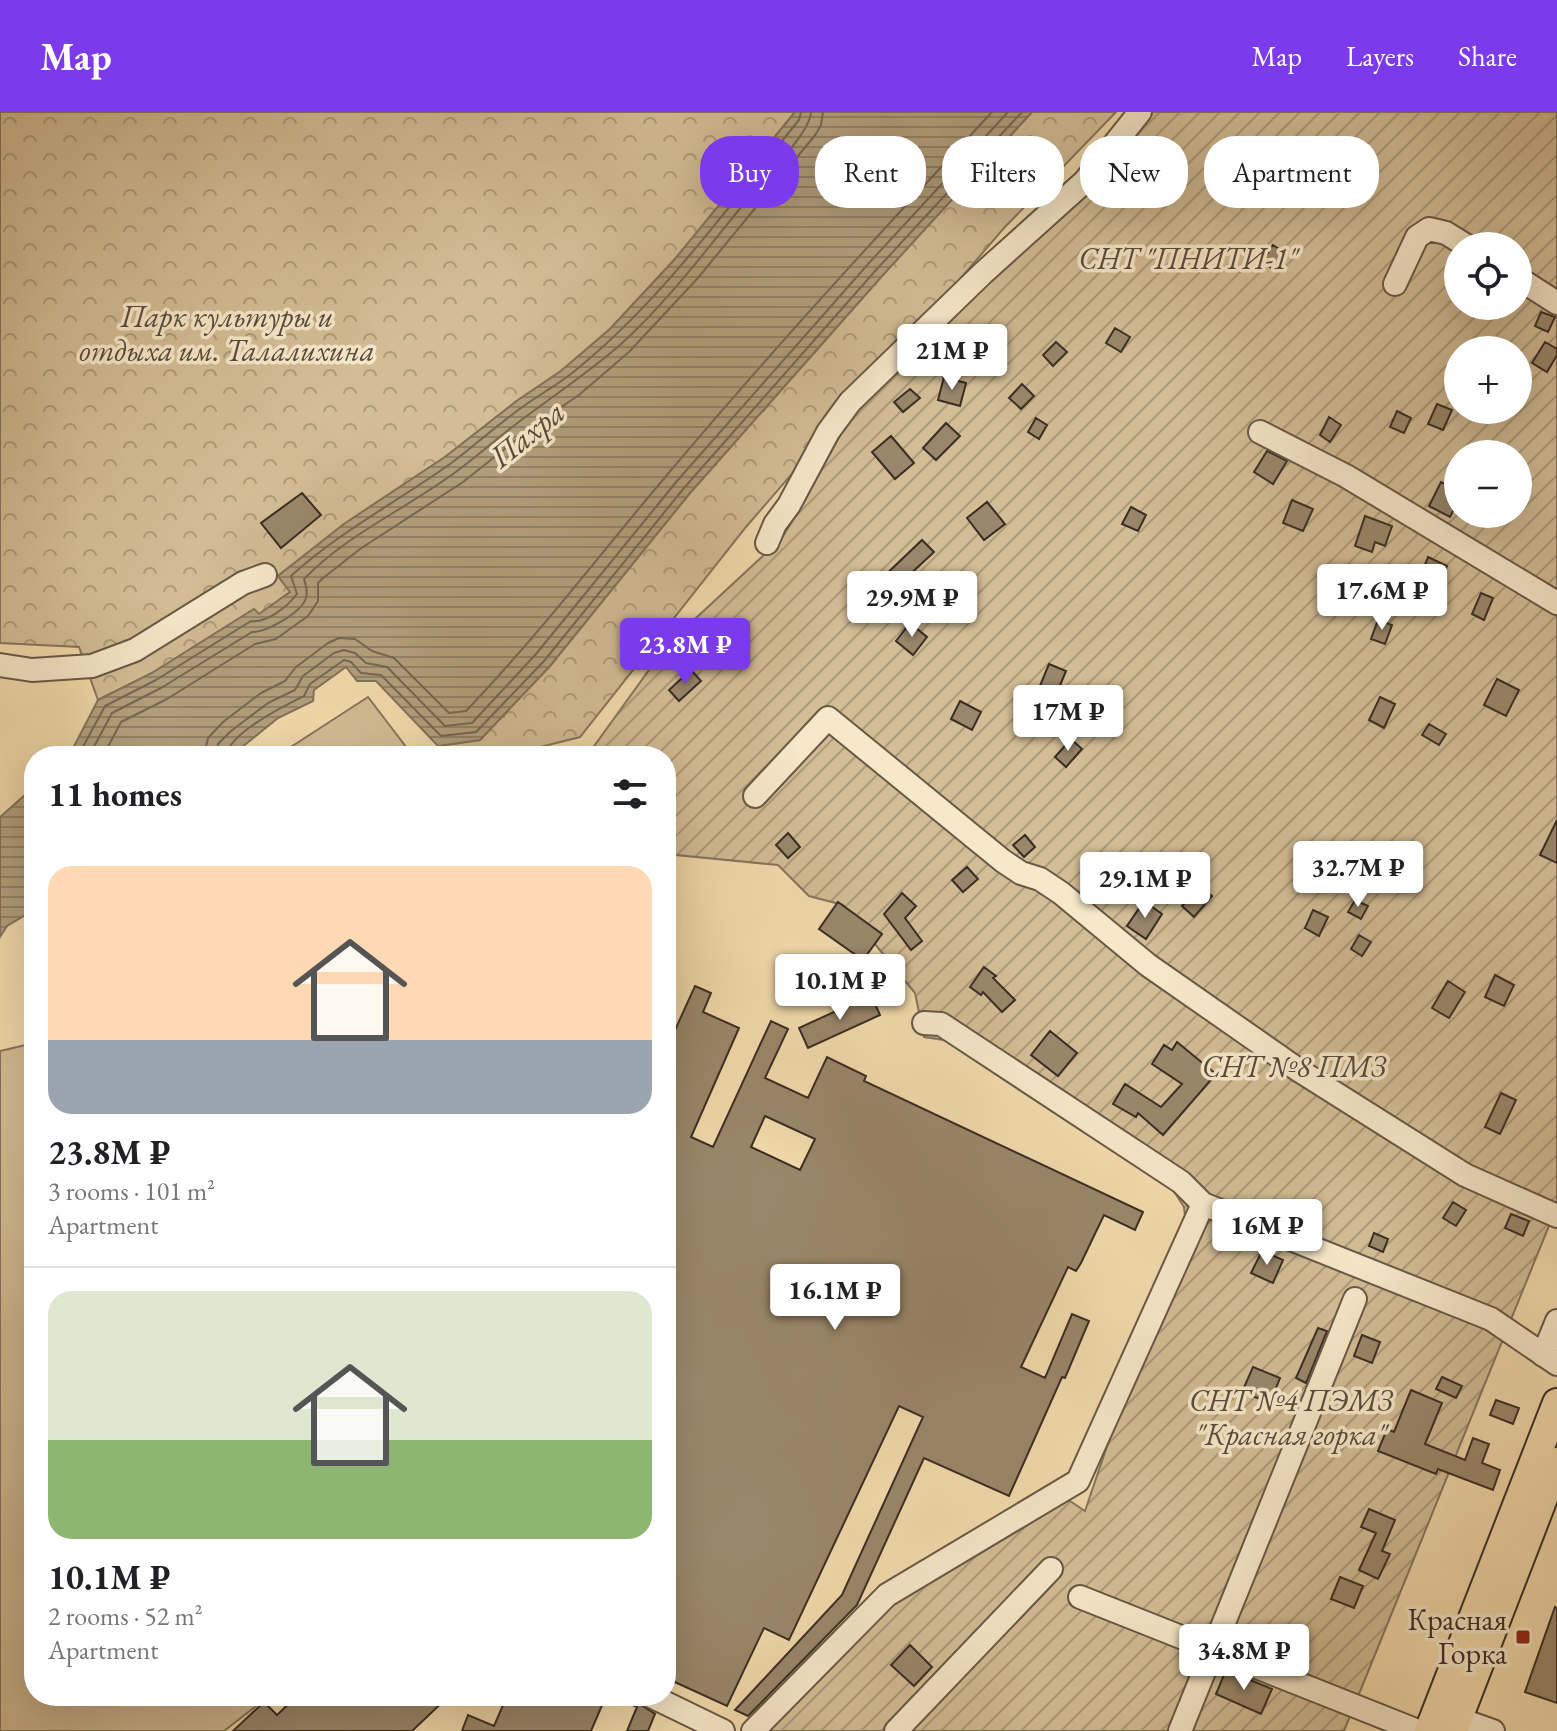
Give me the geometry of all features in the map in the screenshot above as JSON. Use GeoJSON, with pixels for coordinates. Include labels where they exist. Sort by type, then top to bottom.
{"type":"FeatureCollection","features":[{"type":"Feature","properties":{"kind":"main road"},"geometry":{"type":"LineString","coordinates":[[1439,1724],[1557,1403]]}},
{"type":"Feature","properties":{"kind":"main road"},"geometry":{"type":"LineString","coordinates":[[1439,1724],[1557,1462]]}},
{"type":"Feature","properties":{"kind":"street"},"geometry":{"type":"LineString","coordinates":[[767,543],[828,432],[850,402],[971,284],[1084,182],[1140,112]]}},
{"type":"Feature","properties":{"kind":"street"},"geometry":{"type":"LineString","coordinates":[[1395,284],[1417,237],[1429,229],[1444,233]]}},
{"type":"Feature","properties":{"kind":"street"},"geometry":{"type":"LineString","coordinates":[[1532,287],[1557,303]]}},
{"type":"Feature","properties":{"kind":"street"},"geometry":{"type":"LineString","coordinates":[[1260,432],[1346,476],[1557,603]]}},
{"type":"Feature","properties":{"kind":"street"},"geometry":{"type":"LineString","coordinates":[[0,665],[32,670],[92,666],[135,650],[243,583],[265,575]]}},
{"type":"Feature","properties":{"kind":"street"},"geometry":{"type":"LineString","coordinates":[[755,796],[828,718],[1003,861],[1061,893],[1148,965],[1300,1071],[1465,1175],[1557,1216]]}},
{"type":"Feature","properties":{"kind":"street"},"geometry":{"type":"LineString","coordinates":[[924,1023],[941,1024],[1181,1182],[1203,1204],[1491,1319],[1550,1360],[1557,1321]]}},
{"type":"Feature","properties":{"kind":"street"},"geometry":{"type":"LineString","coordinates":[[753,1731],[887,1595],[1078,1481],[1203,1204]]}},
{"type":"Feature","properties":{"kind":"street"},"geometry":{"type":"LineString","coordinates":[[1180,1731],[1355,1299]]}},
{"type":"Feature","properties":{"kind":"street"},"geometry":{"type":"LineString","coordinates":[[896,1731],[1051,1569]]}},
{"type":"Feature","properties":{"kind":"street"},"geometry":{"type":"LineString","coordinates":[[1080,1597],[1213,1648],[1439,1724],[1493,1731]]}},
{"type":"Feature","properties":{"kind":"street"},"geometry":{"type":"LineString","coordinates":[[672,1706],[723,1731]]}},
{"type":"Feature","properties":{"kind":"green space","name":"Парк культуры и отдыха им. Талалихина"},"geometry":{"type":"Polygon","coordinates":[[[0,112],[795,112],[775,136],[700,136],[700,208],[717,208],[675,259],[610,329],[561,371],[445,457],[344,524],[278,576],[290,592],[258,615],[254,609],[152,673],[98,700],[79,647],[0,643],[0,112]]]}},
{"type":"Feature","properties":{"kind":"green space"},"geometry":{"type":"Polygon","coordinates":[[[1032,112],[1116,112],[1093,136],[1080,136],[1080,149],[1064,166],[1064,136],[1010,136],[1032,112]]]}},
{"type":"Feature","properties":{"kind":"green space"},"geometry":{"type":"Polygon","coordinates":[[[1153,112],[1557,112],[1557,1206],[1344,1731],[758,1731],[774,1720],[901,1597],[1058,1493],[1085,1511],[1136,1361],[1187,1234],[1184,1207],[1170,1185],[951,1041],[924,1037],[915,993],[843,905],[809,896],[778,865],[676,855],[676,746],[594,746],[667,645],[781,539],[855,408],[1056,208],[1064,208],[1064,200],[1080,185],[1080,208],[1188,208],[1188,136],[1129,136],[1153,112]]]}},
{"type":"Feature","properties":{"kind":"green space"},"geometry":{"type":"Polygon","coordinates":[[[944,208],[1023,208],[746,527],[580,737],[544,746],[438,746],[480,740],[550,666],[690,493],[944,208]]]}},
{"type":"Feature","properties":{"kind":"green space"},"geometry":{"type":"Polygon","coordinates":[[[368,697],[405,746],[292,746],[368,697]]]}},
{"type":"Feature","properties":{"kind":"green space"},"geometry":{"type":"Polygon","coordinates":[[[24,1045],[24,1706],[256,1706],[224,1731],[0,1731],[0,1051],[24,1045]]]}},
{"type":"Feature","properties":{"kind":"water","name":"Пахра"},"geometry":{"type":"Polygon","coordinates":[[[795,112],[1032,112],[1010,136],[942,136],[944,208],[690,493],[550,666],[480,740],[438,746],[376,681],[357,681],[346,667],[314,690],[313,701],[278,718],[243,746],[74,746],[98,700],[152,673],[254,609],[259,614],[290,592],[278,576],[344,524],[445,457],[561,371],[610,329],[675,259],[717,208],[799,208],[799,136],[775,136],[795,112]]]}},
{"type":"Feature","properties":{"kind":"water"},"geometry":{"type":"Polygon","coordinates":[[[24,796],[24,916],[7,926],[0,937],[0,817],[24,796]]]}},
{"type":"Feature","properties":{"kind":"building"},"geometry":{"type":"Polygon","coordinates":[[[1273,245],[1287,254],[1276,271],[1262,262],[1273,245]]]}},
{"type":"Feature","properties":{"kind":"building"},"geometry":{"type":"Polygon","coordinates":[[[1541,312],[1555,317],[1548,332],[1535,326],[1541,312]]]}},
{"type":"Feature","properties":{"kind":"building"},"geometry":{"type":"Polygon","coordinates":[[[1115,328],[1130,337],[1121,352],[1106,343],[1115,328]]]}},
{"type":"Feature","properties":{"kind":"building"},"geometry":{"type":"Polygon","coordinates":[[[1056,342],[1067,352],[1053,366],[1043,355],[1056,342]]]}},
{"type":"Feature","properties":{"kind":"building"},"geometry":{"type":"Polygon","coordinates":[[[1545,342],[1557,349],[1547,372],[1532,363],[1545,342]]]}},
{"type":"Feature","properties":{"kind":"building"},"geometry":{"type":"Polygon","coordinates":[[[944,377],[966,383],[960,406],[938,400],[944,377]]]}},
{"type":"Feature","properties":{"kind":"building"},"geometry":{"type":"Polygon","coordinates":[[[1022,384],[1034,396],[1021,409],[1009,398],[1022,384]]]}},
{"type":"Feature","properties":{"kind":"building"},"geometry":{"type":"Polygon","coordinates":[[[910,389],[920,398],[903,412],[894,402],[910,389]]]}},
{"type":"Feature","properties":{"kind":"building"},"geometry":{"type":"Polygon","coordinates":[[[1437,404],[1444,407],[1446,424],[1443,430],[1428,424],[1437,404]]]}},
{"type":"Feature","properties":{"kind":"building"},"geometry":{"type":"Polygon","coordinates":[[[1397,411],[1411,418],[1404,433],[1390,427],[1397,411]]]}},
{"type":"Feature","properties":{"kind":"building"},"geometry":{"type":"Polygon","coordinates":[[[1329,417],[1341,425],[1330,442],[1320,435],[1329,417]]]}},
{"type":"Feature","properties":{"kind":"building"},"geometry":{"type":"Polygon","coordinates":[[[1036,418],[1047,425],[1039,439],[1028,432],[1036,418]]]}},
{"type":"Feature","properties":{"kind":"building"},"geometry":{"type":"Polygon","coordinates":[[[946,423],[960,436],[936,460],[923,448],[946,423]]]}},
{"type":"Feature","properties":{"kind":"building"},"geometry":{"type":"Polygon","coordinates":[[[891,436],[914,463],[895,479],[872,452],[891,436]]]}},
{"type":"Feature","properties":{"kind":"building"},"geometry":{"type":"Polygon","coordinates":[[[1267,451],[1287,461],[1273,484],[1254,472],[1267,451]]]}},
{"type":"Feature","properties":{"kind":"building"},"geometry":{"type":"Polygon","coordinates":[[[1441,482],[1444,484],[1444,514],[1429,506],[1441,482]]]}},
{"type":"Feature","properties":{"kind":"building"},"geometry":{"type":"Polygon","coordinates":[[[302,493],[321,515],[281,548],[261,523],[302,493]]]}},
{"type":"Feature","properties":{"kind":"building"},"geometry":{"type":"Polygon","coordinates":[[[1292,500],[1313,509],[1303,531],[1283,523],[1292,500]]]}},
{"type":"Feature","properties":{"kind":"building"},"geometry":{"type":"Polygon","coordinates":[[[987,502],[1005,524],[984,540],[967,518],[987,502]]]}},
{"type":"Feature","properties":{"kind":"building"},"geometry":{"type":"Polygon","coordinates":[[[1131,507],[1146,515],[1138,531],[1122,524],[1131,507]]]}},
{"type":"Feature","properties":{"kind":"building"},"geometry":{"type":"Polygon","coordinates":[[[1365,516],[1392,526],[1385,546],[1375,542],[1372,552],[1355,546],[1365,516]]]}},
{"type":"Feature","properties":{"kind":"building"},"geometry":{"type":"Polygon","coordinates":[[[922,540],[934,552],[890,593],[879,581],[922,540]]]}},
{"type":"Feature","properties":{"kind":"building"},"geometry":{"type":"Polygon","coordinates":[[[1428,557],[1447,566],[1440,582],[1421,574],[1428,557]]]}},
{"type":"Feature","properties":{"kind":"building"},"geometry":{"type":"Polygon","coordinates":[[[1481,593],[1493,598],[1484,620],[1472,614],[1481,593]]]}},
{"type":"Feature","properties":{"kind":"building"},"geometry":{"type":"Polygon","coordinates":[[[1378,620],[1392,625],[1385,644],[1371,639],[1378,620]]]}},
{"type":"Feature","properties":{"kind":"building"},"geometry":{"type":"Polygon","coordinates":[[[910,623],[927,637],[913,655],[896,641],[910,623]]]}},
{"type":"Feature","properties":{"kind":"building"},"geometry":{"type":"Polygon","coordinates":[[[1049,664],[1066,671],[1054,700],[1037,693],[1049,664]]]}},
{"type":"Feature","properties":{"kind":"building"},"geometry":{"type":"Polygon","coordinates":[[[691,670],[701,681],[679,701],[669,690],[691,670]]]}},
{"type":"Feature","properties":{"kind":"building"},"geometry":{"type":"Polygon","coordinates":[[[1497,679],[1519,690],[1506,716],[1484,705],[1497,679]]]}},
{"type":"Feature","properties":{"kind":"building"},"geometry":{"type":"Polygon","coordinates":[[[1380,697],[1395,704],[1384,728],[1369,720],[1380,697]]]}},
{"type":"Feature","properties":{"kind":"building"},"geometry":{"type":"Polygon","coordinates":[[[960,701],[981,712],[972,730],[951,719],[960,701]]]}},
{"type":"Feature","properties":{"kind":"building"},"geometry":{"type":"Polygon","coordinates":[[[1429,724],[1446,734],[1439,745],[1422,735],[1429,724]]]}},
{"type":"Feature","properties":{"kind":"building"},"geometry":{"type":"Polygon","coordinates":[[[1071,739],[1082,749],[1066,767],[1055,757],[1071,739]]]}},
{"type":"Feature","properties":{"kind":"building"},"geometry":{"type":"Polygon","coordinates":[[[1557,820],[1557,863],[1540,855],[1557,820]]]}},
{"type":"Feature","properties":{"kind":"building"},"geometry":{"type":"Polygon","coordinates":[[[788,833],[800,847],[788,858],[776,845],[788,833]]]}},
{"type":"Feature","properties":{"kind":"building"},"geometry":{"type":"Polygon","coordinates":[[[1025,835],[1035,847],[1024,857],[1013,845],[1025,835]]]}},
{"type":"Feature","properties":{"kind":"building"},"geometry":{"type":"Polygon","coordinates":[[[967,867],[978,879],[963,892],[952,880],[967,867]]]}},
{"type":"Feature","properties":{"kind":"building"},"geometry":{"type":"Polygon","coordinates":[[[1201,886],[1212,896],[1194,917],[1182,906],[1201,886]]]}},
{"type":"Feature","properties":{"kind":"building"},"geometry":{"type":"Polygon","coordinates":[[[902,893],[916,906],[905,918],[922,941],[911,950],[884,914],[902,893]]]}},
{"type":"Feature","properties":{"kind":"building"},"geometry":{"type":"Polygon","coordinates":[[[1355,900],[1368,906],[1361,919],[1348,912],[1355,900]]]}},
{"type":"Feature","properties":{"kind":"building"},"geometry":{"type":"Polygon","coordinates":[[[1144,901],[1162,914],[1146,939],[1127,926],[1144,901]]]}},
{"type":"Feature","properties":{"kind":"building"},"geometry":{"type":"Polygon","coordinates":[[[838,902],[882,934],[863,960],[819,929],[838,902]]]}},
{"type":"Feature","properties":{"kind":"building"},"geometry":{"type":"Polygon","coordinates":[[[1313,910],[1328,917],[1319,936],[1305,928],[1313,910]]]}},
{"type":"Feature","properties":{"kind":"building"},"geometry":{"type":"Polygon","coordinates":[[[1359,935],[1371,942],[1362,956],[1351,949],[1359,935]]]}},
{"type":"Feature","properties":{"kind":"building"},"geometry":{"type":"Polygon","coordinates":[[[984,967],[996,976],[993,978],[1015,1000],[1002,1012],[983,992],[981,995],[970,987],[984,967]]]}},
{"type":"Feature","properties":{"kind":"building"},"geometry":{"type":"Polygon","coordinates":[[[1495,975],[1514,985],[1504,1006],[1485,997],[1495,975]]]}},
{"type":"Feature","properties":{"kind":"building"},"geometry":{"type":"Polygon","coordinates":[[[1448,981],[1465,992],[1449,1018],[1432,1008],[1448,981]]]}},
{"type":"Feature","properties":{"kind":"building"},"geometry":{"type":"Polygon","coordinates":[[[695,986],[711,993],[703,1012],[739,1028],[691,1137],[713,1147],[771,1021],[788,1029],[765,1078],[808,1098],[827,1057],[866,1076],[864,1081],[1143,1212],[1135,1230],[1104,1215],[1076,1271],[1068,1267],[1021,1367],[1045,1378],[1072,1314],[1089,1321],[1009,1496],[924,1458],[857,1605],[748,1716],[735,1710],[842,1595],[923,1417],[899,1406],[789,1640],[764,1628],[727,1706],[676,1683],[676,1028],[695,986]],[[765,1116],[751,1147],[800,1170],[815,1139],[765,1116]]]}},
{"type":"Feature","properties":{"kind":"building"},"geometry":{"type":"Polygon","coordinates":[[[871,995],[880,1015],[808,1048],[799,1028],[871,995]]]}},
{"type":"Feature","properties":{"kind":"building"},"geometry":{"type":"Polygon","coordinates":[[[1050,1031],[1077,1053],[1058,1076],[1031,1055],[1050,1031]]]}},
{"type":"Feature","properties":{"kind":"building"},"geometry":{"type":"Polygon","coordinates":[[[1177,1042],[1216,1074],[1163,1135],[1138,1113],[1136,1117],[1113,1104],[1125,1084],[1161,1107],[1182,1084],[1152,1064],[1164,1045],[1172,1050],[1177,1042]]]}},
{"type":"Feature","properties":{"kind":"building"},"geometry":{"type":"Polygon","coordinates":[[[1501,1093],[1516,1100],[1500,1134],[1485,1127],[1501,1093]]]}},
{"type":"Feature","properties":{"kind":"building"},"geometry":{"type":"Polygon","coordinates":[[[1453,1202],[1466,1210],[1456,1226],[1443,1218],[1453,1202]]]}},
{"type":"Feature","properties":{"kind":"building"},"geometry":{"type":"Polygon","coordinates":[[[1511,1214],[1529,1221],[1523,1236],[1505,1228],[1511,1214]]]}},
{"type":"Feature","properties":{"kind":"building"},"geometry":{"type":"Polygon","coordinates":[[[1374,1233],[1388,1239],[1383,1252],[1369,1246],[1374,1233]]]}},
{"type":"Feature","properties":{"kind":"building"},"geometry":{"type":"Polygon","coordinates":[[[1262,1251],[1283,1260],[1273,1283],[1251,1273],[1262,1251]]]}},
{"type":"Feature","properties":{"kind":"building"},"geometry":{"type":"Polygon","coordinates":[[[1318,1328],[1327,1331],[1306,1383],[1296,1378],[1318,1328]]]}},
{"type":"Feature","properties":{"kind":"building"},"geometry":{"type":"Polygon","coordinates":[[[1362,1335],[1380,1342],[1372,1363],[1354,1356],[1362,1335]]]}},
{"type":"Feature","properties":{"kind":"building"},"geometry":{"type":"Polygon","coordinates":[[[1253,1367],[1280,1378],[1270,1403],[1242,1392],[1253,1367]]]}},
{"type":"Feature","properties":{"kind":"building"},"geometry":{"type":"Polygon","coordinates":[[[1442,1377],[1462,1386],[1456,1398],[1436,1389],[1442,1377]]]}},
{"type":"Feature","properties":{"kind":"building"},"geometry":{"type":"Polygon","coordinates":[[[1411,1390],[1442,1403],[1425,1444],[1465,1460],[1473,1438],[1489,1444],[1482,1463],[1500,1470],[1493,1490],[1438,1469],[1436,1474],[1378,1451],[1387,1429],[1394,1432],[1411,1390]]]}},
{"type":"Feature","properties":{"kind":"building"},"geometry":{"type":"Polygon","coordinates":[[[1496,1400],[1519,1408],[1513,1424],[1490,1415],[1496,1400]]]}},
{"type":"Feature","properties":{"kind":"building"},"geometry":{"type":"Polygon","coordinates":[[[1369,1509],[1395,1520],[1382,1551],[1390,1554],[1378,1579],[1359,1570],[1376,1533],[1361,1527],[1369,1509]]]}},
{"type":"Feature","properties":{"kind":"building"},"geometry":{"type":"Polygon","coordinates":[[[1340,1577],[1363,1586],[1354,1608],[1331,1599],[1340,1577]]]}},
{"type":"Feature","properties":{"kind":"building"},"geometry":{"type":"Polygon","coordinates":[[[1557,1608],[1557,1703],[1525,1692],[1557,1608]]]}},
{"type":"Feature","properties":{"kind":"building"},"geometry":{"type":"Polygon","coordinates":[[[1266,1630],[1289,1640],[1280,1661],[1257,1652],[1266,1630]]]}},
{"type":"Feature","properties":{"kind":"building"},"geometry":{"type":"Polygon","coordinates":[[[910,1645],[932,1667],[914,1686],[891,1665],[910,1645]]]}},
{"type":"Feature","properties":{"kind":"building"},"geometry":{"type":"Polygon","coordinates":[[[1226,1670],[1272,1689],[1261,1714],[1216,1694],[1226,1670]]]}},
{"type":"Feature","properties":{"kind":"building"},"geometry":{"type":"Polygon","coordinates":[[[260,1706],[268,1706],[277,1715],[286,1706],[438,1706],[412,1731],[233,1731],[260,1706]]]}},
{"type":"Feature","properties":{"kind":"building"},"geometry":{"type":"Polygon","coordinates":[[[503,1706],[602,1706],[591,1731],[462,1731],[468,1715],[494,1726],[503,1706]]]}},
{"type":"Feature","properties":{"kind":"building"},"geometry":{"type":"Polygon","coordinates":[[[635,1706],[643,1706],[655,1714],[648,1731],[627,1731],[637,1707],[635,1706]]]}},
{"type":"Feature","properties":{"kind":"place","name":"Красная Горка"},"geometry":{"type":"Point","coordinates":[1523,1637]}},
{"type":"Feature","properties":{"kind":"park label","name":"СНТ \"ПНИТИ-1\""},"geometry":{"type":"Point","coordinates":[1188,259]}},
{"type":"Feature","properties":{"kind":"park label","name":"СНТ №8 ПМЗ"},"geometry":{"type":"Point","coordinates":[1294,1067]}},
{"type":"Feature","properties":{"kind":"park label","name":"СНТ №4 ПЭМЗ \"Красная горка\""},"geometry":{"type":"Point","coordinates":[1291,1418]}}]}
